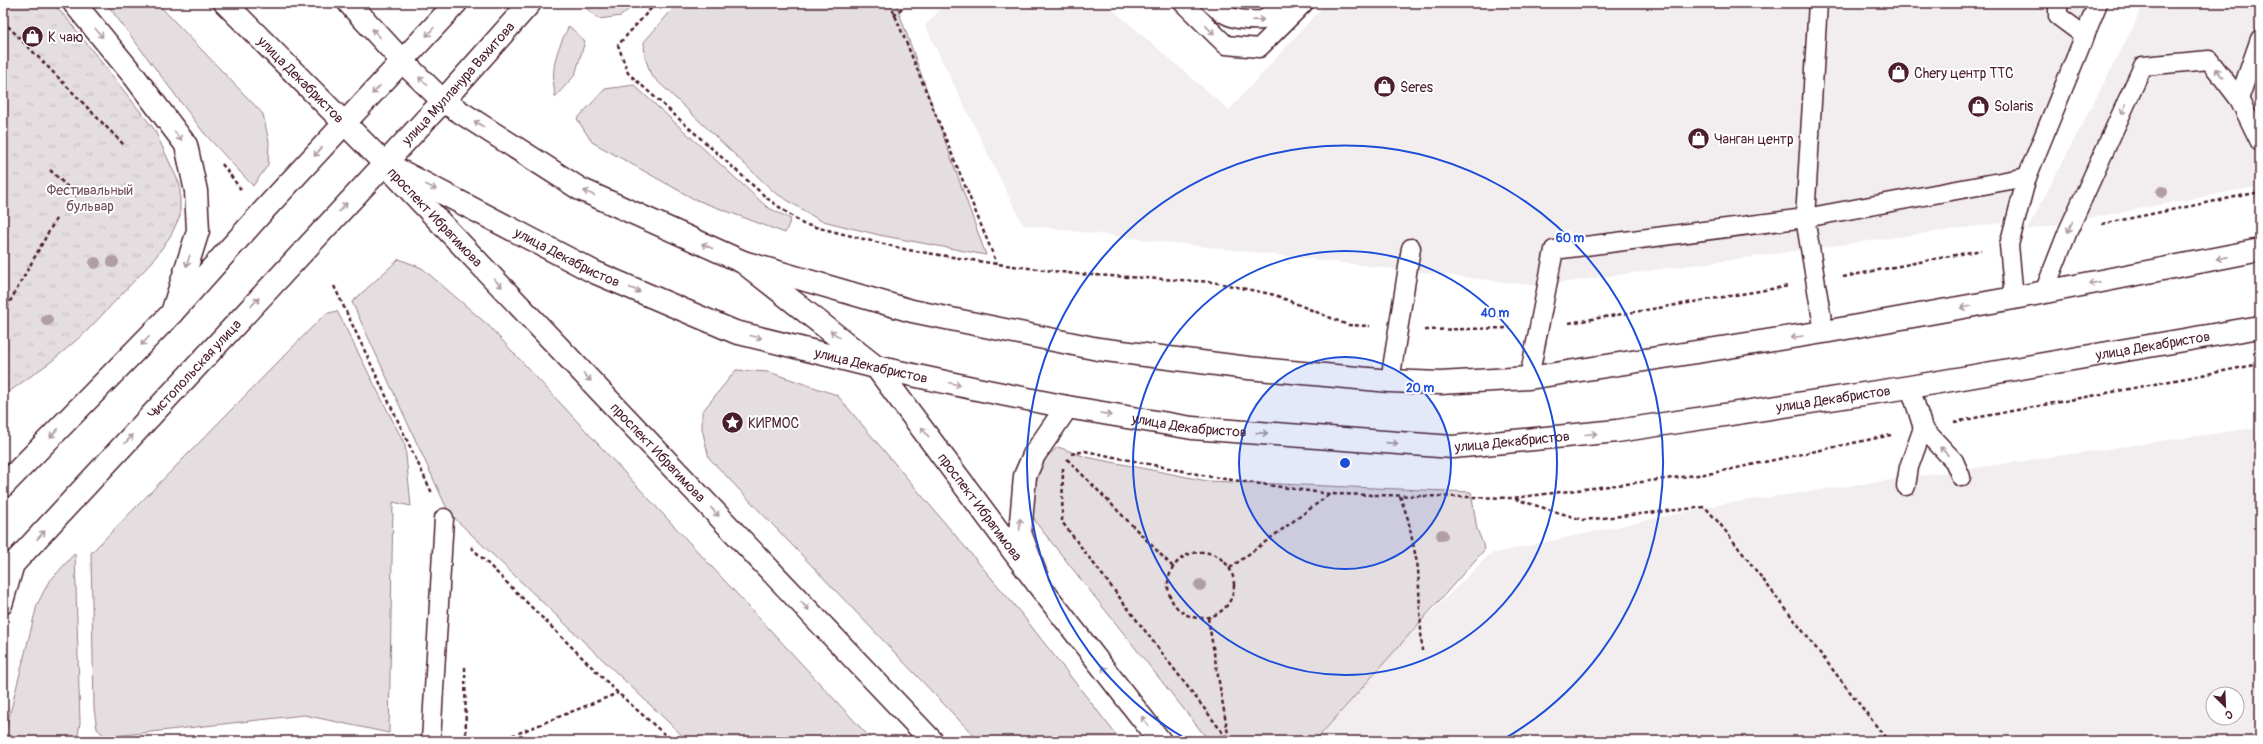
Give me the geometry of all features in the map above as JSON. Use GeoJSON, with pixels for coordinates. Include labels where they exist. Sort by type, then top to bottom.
{"type":"FeatureCollection","features":[{"type":"Feature","properties":{"kind":"main road"},"geometry":{"type":"LineString","coordinates":[[74,3],[134,76],[186,146],[196,191],[198,231],[172,313]]}},
{"type":"Feature","properties":{"kind":"main road","name":"улица Декабристов"},"geometry":{"type":"LineString","coordinates":[[225,3],[384,163],[594,272],[693,316],[735,332],[876,367],[1067,407],[1192,428],[1453,447],[1617,431],[1910,387],[2260,327]]}},
{"type":"Feature","properties":{"kind":"main road"},"geometry":{"type":"LineString","coordinates":[[349,3],[403,62],[443,100],[580,189],[743,262],[912,311],[1098,349],[1248,368],[1390,381],[1440,383],[1530,378],[1824,332],[2014,298],[2260,250]]}},
{"type":"Feature","properties":{"kind":"main road"},"geometry":{"type":"LineString","coordinates":[[3,486],[172,313],[344,123],[403,62],[456,3]]}},
{"type":"Feature","properties":{"kind":"main road","name":"улица Мулланура Вахитова"},"geometry":{"type":"LineString","coordinates":[[384,163],[530,3]]}},
{"type":"Feature","properties":{"kind":"main road","name":"Чистопольская улица"},"geometry":{"type":"LineString","coordinates":[[9,570],[384,163]]}},
{"type":"Feature","properties":{"kind":"main road","name":"проспект Ибрагимова"},"geometry":{"type":"LineString","coordinates":[[384,163],[932,741]]}},
{"type":"Feature","properties":{"kind":"main road","name":"проспект Ибрагимова"},"geometry":{"type":"LineString","coordinates":[[743,262],[876,367],[1040,587],[1160,741]]}},
{"type":"Feature","properties":{"kind":"main road"},"geometry":{"type":"LineString","coordinates":[[1040,587],[1020,533],[1025,476],[1034,455],[1067,407]]}},
{"type":"Feature","properties":{"kind":"lane"},"geometry":{"type":"LineString","coordinates":[[1183,3],[1226,45],[1259,48],[1304,3]]}},
{"type":"Feature","properties":{"kind":"lane"},"geometry":{"type":"LineString","coordinates":[[1210,3],[1218,10],[1239,21],[1264,20],[1279,3]]}},
{"type":"Feature","properties":{"kind":"lane"},"geometry":{"type":"LineString","coordinates":[[1818,3],[1805,218],[1817,282],[1824,332]]}},
{"type":"Feature","properties":{"kind":"lane"},"geometry":{"type":"LineString","coordinates":[[2058,3],[2058,16],[2085,36]]}},
{"type":"Feature","properties":{"kind":"lane"},"geometry":{"type":"LineString","coordinates":[[2014,298],[2009,245],[2027,177],[2098,3]]}},
{"type":"Feature","properties":{"kind":"lane"},"geometry":{"type":"LineString","coordinates":[[2238,99],[2260,39]]}},
{"type":"Feature","properties":{"kind":"lane"},"geometry":{"type":"LineString","coordinates":[[2044,292],[2068,231],[2143,66],[2209,60],[2238,99],[2260,142]]}},
{"type":"Feature","properties":{"kind":"lane"},"geometry":{"type":"LineString","coordinates":[[1530,378],[1554,250],[1805,218],[2027,177]]}},
{"type":"Feature","properties":{"kind":"lane"},"geometry":{"type":"LineString","coordinates":[[1390,381],[1400,328],[1411,248]]}},
{"type":"Feature","properties":{"kind":"lane"},"geometry":{"type":"LineString","coordinates":[[1910,387],[1923,428],[1954,461],[1961,477]]}},
{"type":"Feature","properties":{"kind":"lane"},"geometry":{"type":"LineString","coordinates":[[1906,486],[1909,467],[1923,428]]}},
{"type":"Feature","properties":{"kind":"lane"},"geometry":{"type":"LineString","coordinates":[[431,741],[444,518]]}},
{"type":"Feature","properties":{"kind":"lane"},"geometry":{"type":"LineString","coordinates":[[3,605],[9,570]]}},
{"type":"Feature","properties":{"kind":"path"},"geometry":{"type":"LineString","coordinates":[[656,3],[618,45],[628,73],[768,199],[803,224],[908,250],[997,264],[1078,274],[1213,282],[1275,295],[1348,325],[1419,330],[1540,328],[1817,282],[2009,245]]}},
{"type":"Feature","properties":{"kind":"path"},"geometry":{"type":"LineString","coordinates":[[890,3],[894,16],[997,264]]}},
{"type":"Feature","properties":{"kind":"path"},"geometry":{"type":"LineString","coordinates":[[894,16],[907,3]]}},
{"type":"Feature","properties":{"kind":"path"},"geometry":{"type":"LineString","coordinates":[[3,21],[125,146]]}},
{"type":"Feature","properties":{"kind":"path"},"geometry":{"type":"LineString","coordinates":[[3,29],[10,28]]}},
{"type":"Feature","properties":{"kind":"path"},"geometry":{"type":"LineString","coordinates":[[217,158],[245,194]]}},
{"type":"Feature","properties":{"kind":"path"},"geometry":{"type":"LineString","coordinates":[[50,170],[77,196]]}},
{"type":"Feature","properties":{"kind":"path"},"geometry":{"type":"LineString","coordinates":[[2068,231],[2260,192]]}},
{"type":"Feature","properties":{"kind":"path"},"geometry":{"type":"LineString","coordinates":[[3,314],[57,217]]}},
{"type":"Feature","properties":{"kind":"path"},"geometry":{"type":"LineString","coordinates":[[334,286],[444,518],[618,693],[672,741]]}},
{"type":"Feature","properties":{"kind":"path"},"geometry":{"type":"LineString","coordinates":[[1173,567],[1063,456],[1062,522],[1229,741]]}},
{"type":"Feature","properties":{"kind":"path"},"geometry":{"type":"LineString","coordinates":[[1230,568],[1330,494]]}},
{"type":"Feature","properties":{"kind":"path"},"geometry":{"type":"LineString","coordinates":[[1400,496],[1408,519],[1418,568],[1422,651]]}},
{"type":"Feature","properties":{"kind":"path"},"geometry":{"type":"LineString","coordinates":[[1513,498],[1583,520],[1705,507],[1720,524],[1888,741]]}},
{"type":"Feature","properties":{"kind":"path"},"geometry":{"type":"LineString","coordinates":[[1204,552],[1215,554],[1230,568],[1234,579],[1234,590],[1231,601],[1225,609],[1208,618],[1196,618],[1185,615],[1172,601],[1168,590],[1168,578],[1173,567],[1181,558],[1192,553],[1204,552]]}},
{"type":"Feature","properties":{"kind":"path"},"geometry":{"type":"LineString","coordinates":[[1208,618],[1229,741]]}},
{"type":"Feature","properties":{"kind":"path"},"geometry":{"type":"LineString","coordinates":[[499,741],[618,693]]}},
{"type":"Feature","properties":{"kind":"shaded area"},"geometry":{"type":"Polygon","coordinates":[[[946,3],[1105,3],[1229,110],[1326,3],[2087,3],[2002,223],[1537,286],[1023,225],[925,26],[946,3]]]}},
{"type":"Feature","properties":{"kind":"shaded area"},"geometry":{"type":"Polygon","coordinates":[[[2143,3],[2260,3],[2260,186],[2027,230],[2134,25],[2143,3]]]}},
{"type":"Feature","properties":{"kind":"shaded area"},"geometry":{"type":"Polygon","coordinates":[[[2260,427],[2260,741],[1316,741],[1416,627],[1490,554],[1722,504],[2260,427]]]}},
{"type":"Feature","properties":{"kind":"green space","name":"Фестивальный бульвар"},"geometry":{"type":"Polygon","coordinates":[[[3,3],[52,3],[65,16],[154,129],[180,185],[180,216],[171,235],[153,261],[86,332],[52,361],[3,396],[3,3]]]}},
{"type":"Feature","properties":{"kind":"green space"},"geometry":{"type":"Polygon","coordinates":[[[106,3],[157,3],[263,114],[269,142],[268,165],[253,186],[204,133],[106,3]]]}},
{"type":"Feature","properties":{"kind":"green space"},"geometry":{"type":"Polygon","coordinates":[[[592,3],[636,3],[621,16],[599,19],[586,8],[592,3]]]}},
{"type":"Feature","properties":{"kind":"green space"},"geometry":{"type":"Polygon","coordinates":[[[678,3],[900,3],[897,7],[986,255],[879,235],[819,220],[774,192],[651,75],[645,57],[644,42],[678,3]]]}},
{"type":"Feature","properties":{"kind":"green space"},"geometry":{"type":"Polygon","coordinates":[[[569,26],[585,41],[575,75],[555,97],[555,60],[560,44],[569,26]]]}},
{"type":"Feature","properties":{"kind":"green space"},"geometry":{"type":"Polygon","coordinates":[[[634,85],[767,207],[791,219],[785,233],[694,199],[592,142],[577,119],[605,89],[634,85]]]}},
{"type":"Feature","properties":{"kind":"green space"},"geometry":{"type":"Polygon","coordinates":[[[399,259],[422,268],[488,325],[873,741],[688,741],[449,513],[352,302],[399,259]]]}},
{"type":"Feature","properties":{"kind":"green space"},"geometry":{"type":"Polygon","coordinates":[[[337,311],[405,445],[411,506],[393,502],[389,733],[304,715],[106,737],[97,729],[94,709],[91,553],[325,314],[337,311]]]}},
{"type":"Feature","properties":{"kind":"green space"},"geometry":{"type":"Polygon","coordinates":[[[736,370],[769,372],[837,395],[1020,612],[1121,741],[979,741],[709,458],[702,429],[702,412],[736,370]]]}},
{"type":"Feature","properties":{"kind":"green space"},"geometry":{"type":"Polygon","coordinates":[[[1058,447],[1086,457],[1207,481],[1471,492],[1477,529],[1485,549],[1315,741],[1209,741],[1037,524],[1030,510],[1042,460],[1058,447]]]}},
{"type":"Feature","properties":{"kind":"green space"},"geometry":{"type":"Polygon","coordinates":[[[75,553],[80,723],[78,735],[73,741],[3,741],[37,605],[48,583],[75,553]]]}},
{"type":"Feature","properties":{"kind":"place","name":"К чаю"},"geometry":{"type":"Point","coordinates":[33,37]}},
{"type":"Feature","properties":{"kind":"place","name":"Chery центр ТТС"},"geometry":{"type":"Point","coordinates":[1898,73]}},
{"type":"Feature","properties":{"kind":"place","name":"Seres"},"geometry":{"type":"Point","coordinates":[1385,87]}},
{"type":"Feature","properties":{"kind":"place","name":"Solaris"},"geometry":{"type":"Point","coordinates":[1979,106]}},
{"type":"Feature","properties":{"kind":"place","name":"Чанган центр"},"geometry":{"type":"Point","coordinates":[1698,139]}},
{"type":"Feature","properties":{"kind":"place","name":"КИРМОС"},"geometry":{"type":"Point","coordinates":[732,423]}}]}
